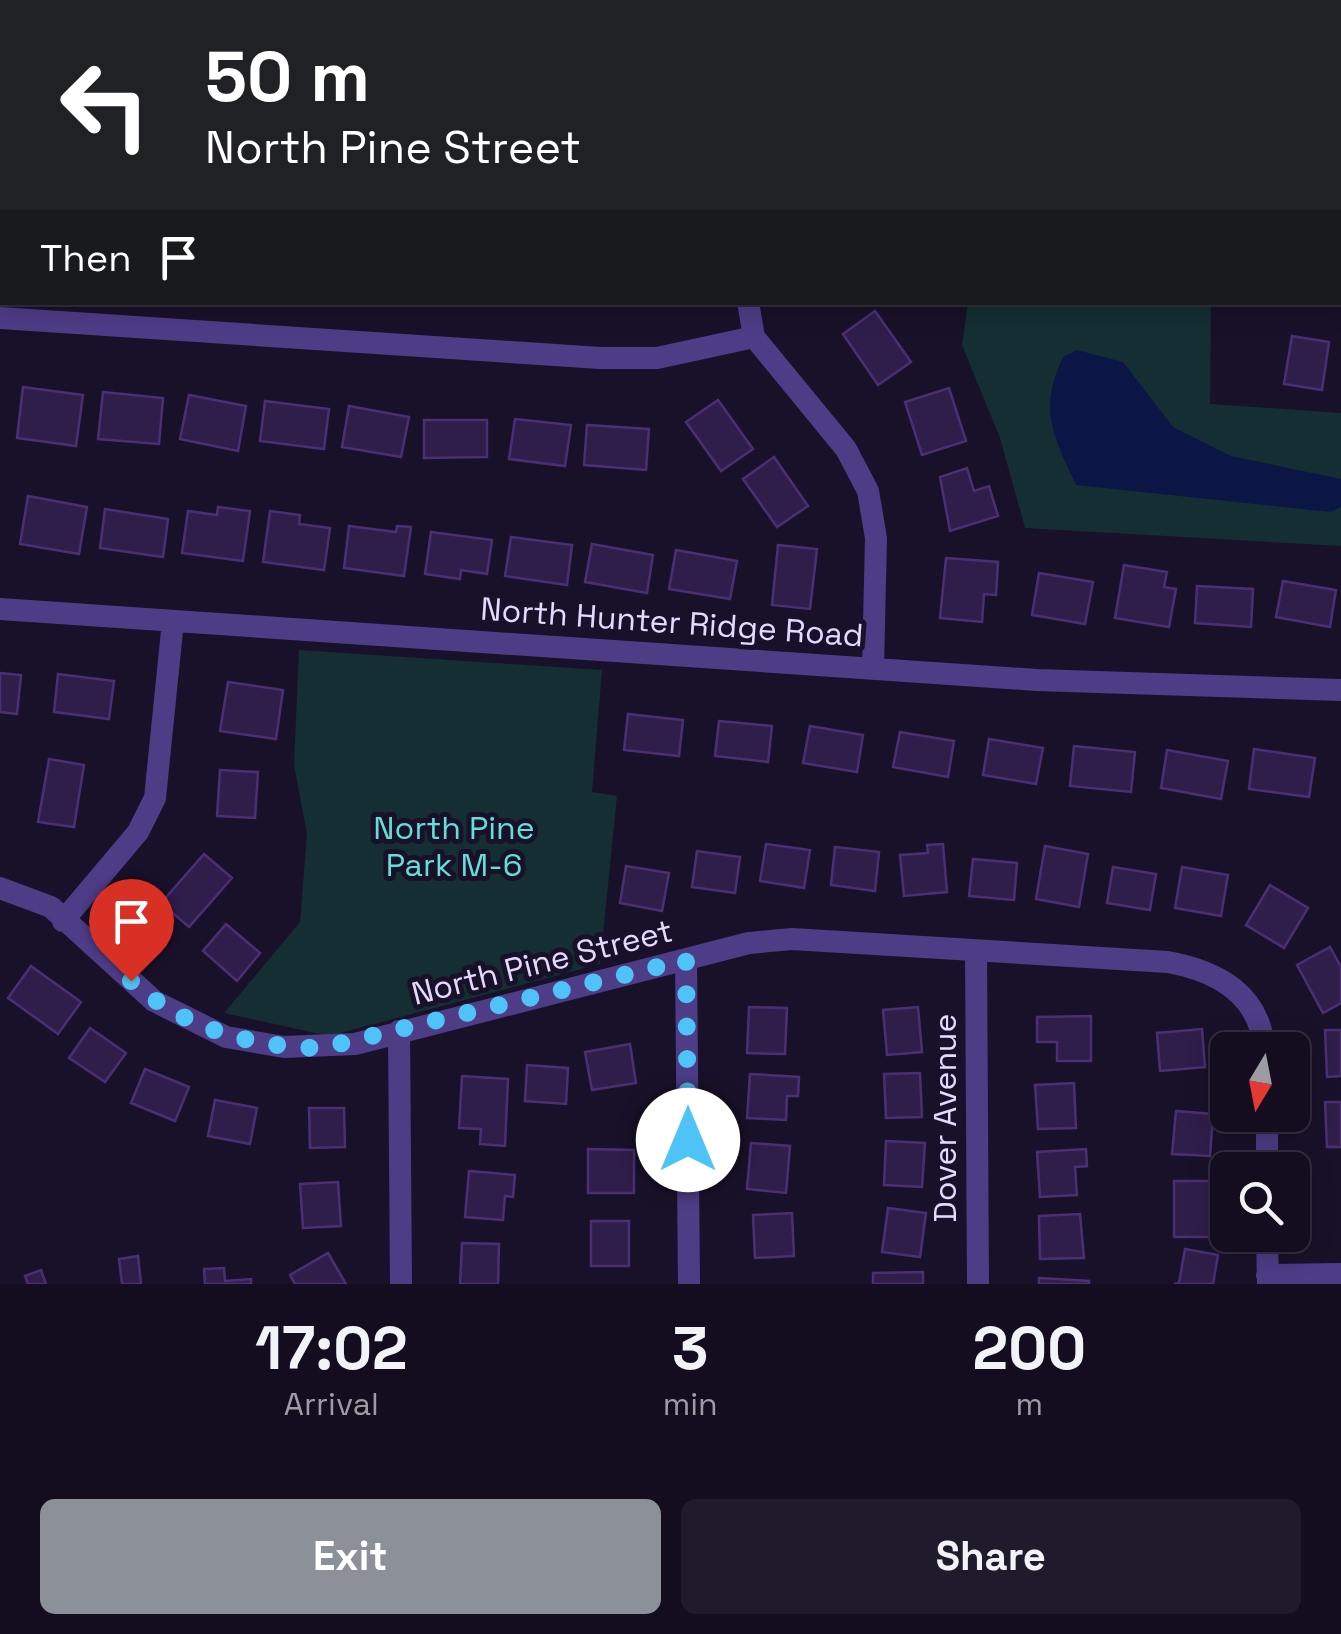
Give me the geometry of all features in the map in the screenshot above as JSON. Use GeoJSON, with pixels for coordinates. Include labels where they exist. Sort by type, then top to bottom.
{"type":"FeatureCollection","features":[{"type":"Feature","properties":{"kind":"street"},"geometry":{"type":"LineString","coordinates":[[749,305],[754,337],[846,449],[868,491],[877,552],[873,668]]}},
{"type":"Feature","properties":{"kind":"street"},"geometry":{"type":"LineString","coordinates":[[0,318],[600,358],[656,358],[754,337]]}},
{"type":"Feature","properties":{"kind":"street","name":"North Hunter Ridge Road"},"geometry":{"type":"LineString","coordinates":[[0,609],[1146,687],[1341,690]]}},
{"type":"Feature","properties":{"kind":"street"},"geometry":{"type":"LineString","coordinates":[[64,921],[138,832],[154,798],[172,621]]}},
{"type":"Feature","properties":{"kind":"street","name":"North Pine Street"},"geometry":{"type":"LineString","coordinates":[[0,888],[51,907],[154,1002],[226,1037],[284,1048],[322,1048],[749,943],[792,939],[1205,969],[1225,980],[1250,1004],[1261,1032]]}},
{"type":"Feature","properties":{"kind":"street","name":"Dover Avenue"},"geometry":{"type":"LineString","coordinates":[[976,951],[978,1284]]}},
{"type":"Feature","properties":{"kind":"street"},"geometry":{"type":"LineString","coordinates":[[686,960],[689,1284]]}},
{"type":"Feature","properties":{"kind":"street"},"geometry":{"type":"LineString","coordinates":[[399,1031],[401,1284]]}},
{"type":"Feature","properties":{"kind":"street"},"geometry":{"type":"LineString","coordinates":[[1267,1252],[1268,1280],[1341,1274]]}},
{"type":"Feature","properties":{"kind":"green space"},"geometry":{"type":"Polygon","coordinates":[[[968,305],[1211,305],[1210,404],[1341,413],[1341,546],[1025,528],[1000,438],[962,345],[968,305]]]}},
{"type":"Feature","properties":{"kind":"green space","name":"North Pine Park M-6"},"geometry":{"type":"Polygon","coordinates":[[[299,650],[602,670],[592,792],[617,796],[600,964],[329,1036],[224,1013],[300,922],[307,834],[294,765],[299,650]]]}},
{"type":"Feature","properties":{"kind":"shaded area"},"geometry":{"type":"Polygon","coordinates":[[[1077,350],[1123,362],[1173,427],[1231,456],[1341,479],[1341,507],[1330,512],[1076,485],[1055,437],[1050,408],[1055,376],[1063,357],[1077,350]]]}},
{"type":"Feature","properties":{"kind":"building"},"geometry":{"type":"Polygon","coordinates":[[[875,311],[911,362],[878,385],[843,334],[875,311]]]}},
{"type":"Feature","properties":{"kind":"building"},"geometry":{"type":"Polygon","coordinates":[[[1292,336],[1329,342],[1322,390],[1284,384],[1292,336]]]}},
{"type":"Feature","properties":{"kind":"building"},"geometry":{"type":"Polygon","coordinates":[[[23,387],[83,395],[76,446],[17,438],[23,387]]]}},
{"type":"Feature","properties":{"kind":"building"},"geometry":{"type":"Polygon","coordinates":[[[949,388],[966,441],[922,455],[905,402],[949,388]]]}},
{"type":"Feature","properties":{"kind":"building"},"geometry":{"type":"Polygon","coordinates":[[[103,392],[163,398],[159,444],[98,439],[103,392]]]}},
{"type":"Feature","properties":{"kind":"building"},"geometry":{"type":"Polygon","coordinates":[[[189,395],[246,406],[238,451],[180,439],[189,395]]]}},
{"type":"Feature","properties":{"kind":"building"},"geometry":{"type":"Polygon","coordinates":[[[718,400],[753,449],[721,471],[686,422],[718,400]]]}},
{"type":"Feature","properties":{"kind":"building"},"geometry":{"type":"Polygon","coordinates":[[[265,401],[329,409],[324,449],[260,441],[265,401]]]}},
{"type":"Feature","properties":{"kind":"building"},"geometry":{"type":"Polygon","coordinates":[[[349,406],[409,417],[401,457],[342,447],[349,406]]]}},
{"type":"Feature","properties":{"kind":"building"},"geometry":{"type":"Polygon","coordinates":[[[515,419],[571,425],[565,466],[509,459],[515,419]]]}},
{"type":"Feature","properties":{"kind":"building"},"geometry":{"type":"Polygon","coordinates":[[[424,420],[487,420],[487,457],[424,458],[424,420]]]}},
{"type":"Feature","properties":{"kind":"building"},"geometry":{"type":"Polygon","coordinates":[[[587,425],[649,429],[646,470],[584,465],[587,425]]]}},
{"type":"Feature","properties":{"kind":"building"},"geometry":{"type":"Polygon","coordinates":[[[774,457],[808,506],[777,527],[743,479],[774,457]]]}},
{"type":"Feature","properties":{"kind":"building"},"geometry":{"type":"Polygon","coordinates":[[[967,468],[974,491],[989,486],[998,516],[950,531],[940,477],[967,468]]]}},
{"type":"Feature","properties":{"kind":"building"},"geometry":{"type":"Polygon","coordinates":[[[28,496],[87,507],[79,554],[20,544],[28,496]]]}},
{"type":"Feature","properties":{"kind":"building"},"geometry":{"type":"Polygon","coordinates":[[[218,507],[250,511],[243,561],[182,553],[188,511],[217,515],[218,507]]]}},
{"type":"Feature","properties":{"kind":"building"},"geometry":{"type":"Polygon","coordinates":[[[105,509],[168,519],[163,557],[100,548],[105,509]]]}},
{"type":"Feature","properties":{"kind":"building"},"geometry":{"type":"Polygon","coordinates":[[[270,511],[300,515],[299,524],[330,528],[324,570],[263,562],[270,511]]]}},
{"type":"Feature","properties":{"kind":"building"},"geometry":{"type":"Polygon","coordinates":[[[349,526],[396,532],[397,526],[411,527],[404,576],[344,568],[349,526]]]}},
{"type":"Feature","properties":{"kind":"building"},"geometry":{"type":"Polygon","coordinates":[[[431,532],[492,540],[487,574],[461,570],[460,579],[425,574],[431,532]]]}},
{"type":"Feature","properties":{"kind":"building"},"geometry":{"type":"Polygon","coordinates":[[[511,537],[572,545],[567,585],[505,576],[511,537]]]}},
{"type":"Feature","properties":{"kind":"building"},"geometry":{"type":"Polygon","coordinates":[[[592,544],[653,555],[647,593],[585,582],[592,544]]]}},
{"type":"Feature","properties":{"kind":"building"},"geometry":{"type":"Polygon","coordinates":[[[778,545],[817,549],[810,609],[772,605],[778,545]]]}},
{"type":"Feature","properties":{"kind":"building"},"geometry":{"type":"Polygon","coordinates":[[[676,550],[737,561],[730,599],[669,589],[676,550]]]}},
{"type":"Feature","properties":{"kind":"building"},"geometry":{"type":"Polygon","coordinates":[[[946,558],[998,562],[996,595],[984,594],[982,622],[940,618],[946,558]]]}},
{"type":"Feature","properties":{"kind":"building"},"geometry":{"type":"Polygon","coordinates":[[[1124,565],[1167,572],[1164,587],[1176,589],[1169,627],[1115,618],[1124,565]]]}},
{"type":"Feature","properties":{"kind":"building"},"geometry":{"type":"Polygon","coordinates":[[[1039,573],[1093,582],[1085,624],[1032,615],[1039,573]]]}},
{"type":"Feature","properties":{"kind":"building"},"geometry":{"type":"Polygon","coordinates":[[[1283,581],[1336,590],[1330,627],[1276,617],[1283,581]]]}},
{"type":"Feature","properties":{"kind":"building"},"geometry":{"type":"Polygon","coordinates":[[[1197,586],[1253,589],[1251,627],[1195,623],[1197,586]]]}},
{"type":"Feature","properties":{"kind":"building"},"geometry":{"type":"Polygon","coordinates":[[[0,673],[21,675],[17,714],[0,712],[0,673]]]}},
{"type":"Feature","properties":{"kind":"building"},"geometry":{"type":"Polygon","coordinates":[[[58,674],[114,681],[109,719],[54,712],[58,674]]]}},
{"type":"Feature","properties":{"kind":"building"},"geometry":{"type":"Polygon","coordinates":[[[228,682],[283,690],[276,739],[220,731],[228,682]]]}},
{"type":"Feature","properties":{"kind":"building"},"geometry":{"type":"Polygon","coordinates":[[[628,714],[683,720],[679,756],[624,750],[628,714]]]}},
{"type":"Feature","properties":{"kind":"building"},"geometry":{"type":"Polygon","coordinates":[[[719,721],[772,726],[768,762],[715,756],[719,721]]]}},
{"type":"Feature","properties":{"kind":"building"},"geometry":{"type":"Polygon","coordinates":[[[810,726],[863,735],[857,772],[803,763],[810,726]]]}},
{"type":"Feature","properties":{"kind":"building"},"geometry":{"type":"Polygon","coordinates":[[[900,732],[954,741],[948,777],[893,767],[900,732]]]}},
{"type":"Feature","properties":{"kind":"building"},"geometry":{"type":"Polygon","coordinates":[[[989,739],[1043,748],[1036,784],[983,775],[989,739]]]}},
{"type":"Feature","properties":{"kind":"building"},"geometry":{"type":"Polygon","coordinates":[[[1074,746],[1135,752],[1131,792],[1070,786],[1074,746]]]}},
{"type":"Feature","properties":{"kind":"building"},"geometry":{"type":"Polygon","coordinates":[[[1254,749],[1315,758],[1309,797],[1249,789],[1254,749]]]}},
{"type":"Feature","properties":{"kind":"building"},"geometry":{"type":"Polygon","coordinates":[[[1167,750],[1228,761],[1221,799],[1161,788],[1167,750]]]}},
{"type":"Feature","properties":{"kind":"building"},"geometry":{"type":"Polygon","coordinates":[[[49,759],[84,765],[74,827],[38,822],[49,759]]]}},
{"type":"Feature","properties":{"kind":"building"},"geometry":{"type":"Polygon","coordinates":[[[220,770],[258,772],[255,818],[217,816],[220,770]]]}},
{"type":"Feature","properties":{"kind":"building"},"geometry":{"type":"Polygon","coordinates":[[[766,844],[810,850],[804,888],[760,881],[766,844]]]}},
{"type":"Feature","properties":{"kind":"building"},"geometry":{"type":"Polygon","coordinates":[[[943,844],[947,892],[904,896],[900,855],[928,853],[927,845],[943,844]]]}},
{"type":"Feature","properties":{"kind":"building"},"geometry":{"type":"Polygon","coordinates":[[[1045,846],[1088,854],[1079,907],[1036,899],[1045,846]]]}},
{"type":"Feature","properties":{"kind":"building"},"geometry":{"type":"Polygon","coordinates":[[[835,847],[879,852],[875,891],[831,885],[835,847]]]}},
{"type":"Feature","properties":{"kind":"building"},"geometry":{"type":"Polygon","coordinates":[[[697,851],[740,857],[735,893],[692,887],[697,851]]]}},
{"type":"Feature","properties":{"kind":"building"},"geometry":{"type":"Polygon","coordinates":[[[204,854],[232,878],[189,927],[161,903],[204,854]]]}},
{"type":"Feature","properties":{"kind":"building"},"geometry":{"type":"Polygon","coordinates":[[[973,859],[1017,863],[1014,900],[969,896],[973,859]]]}},
{"type":"Feature","properties":{"kind":"building"},"geometry":{"type":"Polygon","coordinates":[[[626,866],[669,873],[662,911],[620,903],[626,866]]]}},
{"type":"Feature","properties":{"kind":"building"},"geometry":{"type":"Polygon","coordinates":[[[1113,867],[1156,874],[1150,910],[1107,903],[1113,867]]]}},
{"type":"Feature","properties":{"kind":"building"},"geometry":{"type":"Polygon","coordinates":[[[1182,867],[1228,875],[1221,916],[1175,908],[1182,867]]]}},
{"type":"Feature","properties":{"kind":"building"},"geometry":{"type":"Polygon","coordinates":[[[1270,885],[1308,908],[1284,948],[1246,925],[1270,885]]]}},
{"type":"Feature","properties":{"kind":"building"},"geometry":{"type":"Polygon","coordinates":[[[226,924],[260,953],[237,981],[203,951],[226,924]]]}},
{"type":"Feature","properties":{"kind":"building"},"geometry":{"type":"Polygon","coordinates":[[[1330,947],[1341,967],[1341,1003],[1323,1013],[1297,965],[1330,947]]]}},
{"type":"Feature","properties":{"kind":"building"},"geometry":{"type":"Polygon","coordinates":[[[31,966],[81,1002],[58,1034],[8,998],[31,966]]]}},
{"type":"Feature","properties":{"kind":"building"},"geometry":{"type":"Polygon","coordinates":[[[749,1007],[787,1008],[785,1054],[747,1053],[749,1007]]]}},
{"type":"Feature","properties":{"kind":"building"},"geometry":{"type":"Polygon","coordinates":[[[918,1007],[922,1052],[887,1055],[883,1010],[918,1007]]]}},
{"type":"Feature","properties":{"kind":"building"},"geometry":{"type":"Polygon","coordinates":[[[1091,1016],[1091,1061],[1057,1061],[1057,1042],[1037,1042],[1037,1017],[1091,1016]]]}},
{"type":"Feature","properties":{"kind":"building"},"geometry":{"type":"Polygon","coordinates":[[[90,1028],[126,1053],[105,1082],[69,1058],[90,1028]]]}},
{"type":"Feature","properties":{"kind":"building"},"geometry":{"type":"Polygon","coordinates":[[[1202,1029],[1205,1067],[1160,1071],[1157,1033],[1202,1029]]]}},
{"type":"Feature","properties":{"kind":"building"},"geometry":{"type":"Polygon","coordinates":[[[1325,1030],[1341,1030],[1341,1076],[1327,1077],[1325,1030]]]}},
{"type":"Feature","properties":{"kind":"building"},"geometry":{"type":"Polygon","coordinates":[[[630,1044],[636,1083],[592,1090],[585,1052],[630,1044]]]}},
{"type":"Feature","properties":{"kind":"building"},"geometry":{"type":"Polygon","coordinates":[[[527,1065],[568,1068],[566,1104],[525,1101],[527,1065]]]}},
{"type":"Feature","properties":{"kind":"building"},"geometry":{"type":"Polygon","coordinates":[[[145,1069],[189,1087],[175,1121],[131,1103],[145,1069]]]}},
{"type":"Feature","properties":{"kind":"building"},"geometry":{"type":"Polygon","coordinates":[[[920,1073],[922,1117],[886,1118],[884,1074],[920,1073]]]}},
{"type":"Feature","properties":{"kind":"building"},"geometry":{"type":"Polygon","coordinates":[[[750,1074],[799,1077],[798,1096],[787,1096],[786,1120],[747,1118],[750,1074]]]}},
{"type":"Feature","properties":{"kind":"building"},"geometry":{"type":"Polygon","coordinates":[[[462,1076],[508,1079],[505,1146],[480,1144],[481,1129],[459,1128],[462,1076]]]}},
{"type":"Feature","properties":{"kind":"building"},"geometry":{"type":"Polygon","coordinates":[[[1074,1083],[1076,1128],[1038,1129],[1035,1085],[1074,1083]]]}},
{"type":"Feature","properties":{"kind":"building"},"geometry":{"type":"Polygon","coordinates":[[[215,1100],[257,1108],[250,1144],[208,1136],[215,1100]]]}},
{"type":"Feature","properties":{"kind":"building"},"geometry":{"type":"Polygon","coordinates":[[[1325,1102],[1341,1102],[1341,1147],[1327,1147],[1325,1102]]]}},
{"type":"Feature","properties":{"kind":"building"},"geometry":{"type":"Polygon","coordinates":[[[309,1108],[344,1108],[345,1147],[310,1148],[309,1108]]]}},
{"type":"Feature","properties":{"kind":"building"},"geometry":{"type":"Polygon","coordinates":[[[1176,1111],[1210,1114],[1210,1156],[1172,1154],[1176,1111]]]}},
{"type":"Feature","properties":{"kind":"building"},"geometry":{"type":"Polygon","coordinates":[[[886,1141],[925,1143],[922,1187],[884,1185],[886,1141]]]}},
{"type":"Feature","properties":{"kind":"building"},"geometry":{"type":"Polygon","coordinates":[[[751,1143],[790,1146],[786,1193],[747,1189],[751,1143]]]}},
{"type":"Feature","properties":{"kind":"building"},"geometry":{"type":"Polygon","coordinates":[[[588,1149],[634,1150],[634,1193],[588,1193],[588,1149]]]}},
{"type":"Feature","properties":{"kind":"building"},"geometry":{"type":"Polygon","coordinates":[[[1086,1149],[1087,1166],[1075,1167],[1077,1195],[1040,1197],[1037,1152],[1086,1149]]]}},
{"type":"Feature","properties":{"kind":"building"},"geometry":{"type":"Polygon","coordinates":[[[469,1171],[515,1175],[513,1197],[505,1196],[503,1220],[465,1217],[469,1171]]]}},
{"type":"Feature","properties":{"kind":"building"},"geometry":{"type":"Polygon","coordinates":[[[1174,1181],[1210,1181],[1210,1237],[1174,1237],[1174,1181]]]}},
{"type":"Feature","properties":{"kind":"building"},"geometry":{"type":"Polygon","coordinates":[[[338,1182],[341,1226],[303,1228],[300,1184],[338,1182]]]}},
{"type":"Feature","properties":{"kind":"building"},"geometry":{"type":"Polygon","coordinates":[[[888,1208],[926,1213],[920,1257],[882,1252],[888,1208]]]}},
{"type":"Feature","properties":{"kind":"building"},"geometry":{"type":"Polygon","coordinates":[[[792,1213],[794,1256],[755,1258],[753,1215],[792,1213]]]}},
{"type":"Feature","properties":{"kind":"building"},"geometry":{"type":"Polygon","coordinates":[[[1080,1214],[1084,1258],[1040,1259],[1039,1216],[1080,1214]]]}},
{"type":"Feature","properties":{"kind":"building"},"geometry":{"type":"Polygon","coordinates":[[[591,1221],[629,1221],[629,1266],[591,1266],[591,1221]]]}},
{"type":"Feature","properties":{"kind":"building"},"geometry":{"type":"Polygon","coordinates":[[[462,1243],[499,1244],[498,1284],[460,1284],[462,1243]]]}},
{"type":"Feature","properties":{"kind":"building"},"geometry":{"type":"Polygon","coordinates":[[[1185,1249],[1218,1255],[1213,1284],[1174,1284],[1179,1283],[1185,1249]]]}},
{"type":"Feature","properties":{"kind":"building"},"geometry":{"type":"Polygon","coordinates":[[[328,1253],[346,1284],[295,1284],[290,1275],[328,1253]]]}},
{"type":"Feature","properties":{"kind":"building"},"geometry":{"type":"Polygon","coordinates":[[[138,1256],[141,1284],[122,1284],[119,1259],[138,1256]]]}},
{"type":"Feature","properties":{"kind":"building"},"geometry":{"type":"Polygon","coordinates":[[[224,1268],[225,1281],[251,1279],[251,1284],[205,1284],[204,1269],[224,1268]]]}},
{"type":"Feature","properties":{"kind":"building"},"geometry":{"type":"Polygon","coordinates":[[[41,1270],[46,1284],[28,1284],[25,1276],[41,1270]]]}},
{"type":"Feature","properties":{"kind":"building"},"geometry":{"type":"Polygon","coordinates":[[[923,1272],[923,1284],[873,1284],[873,1273],[923,1272]]]}},
{"type":"Feature","properties":{"kind":"building"},"geometry":{"type":"Polygon","coordinates":[[[1039,1278],[1089,1281],[1089,1284],[1039,1284],[1039,1278]]]}},
{"type":"Feature","properties":{"kind":"route"},"geometry":{"type":"LineString","coordinates":[[131,981],[154,1002],[226,1037],[284,1048],[322,1048],[355,1044],[686,960],[688,1140]]}}]}
